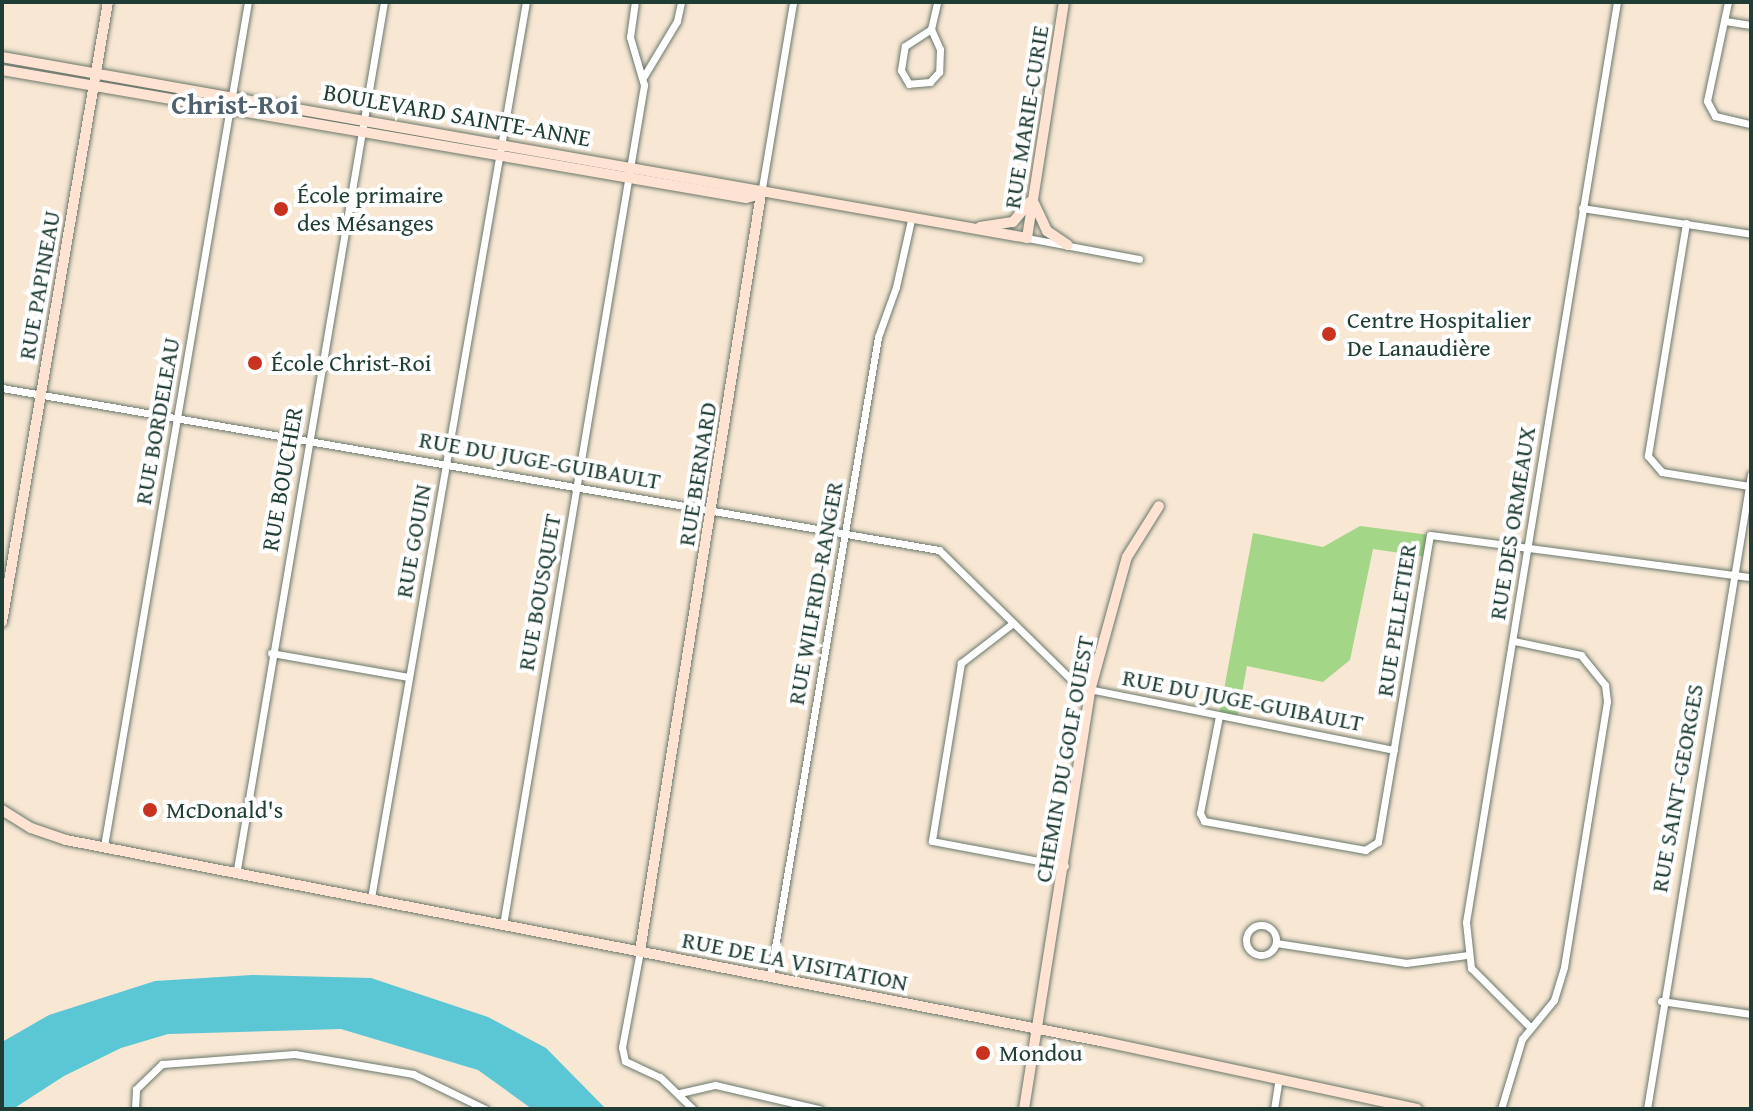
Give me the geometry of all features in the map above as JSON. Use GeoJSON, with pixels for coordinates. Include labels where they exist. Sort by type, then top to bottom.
{"type":"FeatureCollection","features":[{"type":"Feature","properties":{"kind":"street","name":"RUE PAPINEAU"},"geometry":{"type":"LineString","coordinates":[[2,622],[108,2]]}},
{"type":"Feature","properties":{"kind":"street","name":"RUE BORDELEAU"},"geometry":{"type":"LineString","coordinates":[[104,846],[248,2]]}},
{"type":"Feature","properties":{"kind":"street","name":"RUE BOUCHER"},"geometry":{"type":"LineString","coordinates":[[237,869],[271,653],[384,2]]}},
{"type":"Feature","properties":{"kind":"street","name":"RUE GOUIN"},"geometry":{"type":"LineString","coordinates":[[371,898],[526,2]]}},
{"type":"Feature","properties":{"kind":"street","name":"RUE BOUSQUET"},"geometry":{"type":"LineString","coordinates":[[635,2],[630,37],[644,76]]}},
{"type":"Feature","properties":{"kind":"street","name":"RUE BOUSQUET"},"geometry":{"type":"LineString","coordinates":[[503,925],[644,76],[677,21],[681,2]]}},
{"type":"Feature","properties":{"kind":"street","name":"RUE BERNARD"},"geometry":{"type":"LineString","coordinates":[[640,951],[793,2]]}},
{"type":"Feature","properties":{"kind":"street"},"geometry":{"type":"LineString","coordinates":[[931,29],[905,46],[901,70],[909,84],[930,82],[939,72],[940,49],[931,29],[937,2]]}},
{"type":"Feature","properties":{"kind":"street","name":"RUE MARIE-CURIE"},"geometry":{"type":"LineString","coordinates":[[1027,238],[1064,2]]}},
{"type":"Feature","properties":{"kind":"street","name":"RUE DES ORMEAUX"},"geometry":{"type":"LineString","coordinates":[[1530,1027],[1480,982],[1468,955],[1466,922],[1617,2]]}},
{"type":"Feature","properties":{"kind":"street"},"geometry":{"type":"LineString","coordinates":[[1728,2],[1707,101],[1715,116],[1751,124]]}},
{"type":"Feature","properties":{"kind":"street"},"geometry":{"type":"LineString","coordinates":[[1725,21],[1751,25]]}},
{"type":"Feature","properties":{"kind":"street","name":"BOULEVARD SAINTE-ANNE"},"geometry":{"type":"LineString","coordinates":[[2,57],[749,186],[761,194],[1139,259]]}},
{"type":"Feature","properties":{"kind":"street","name":"BOULEVARD SAINTE-ANNE"},"geometry":{"type":"LineString","coordinates":[[2,70],[746,198],[761,194]]}},
{"type":"Feature","properties":{"kind":"street"},"geometry":{"type":"LineString","coordinates":[[966,229],[1013,222],[1025,211],[1035,185]]}},
{"type":"Feature","properties":{"kind":"street"},"geometry":{"type":"LineString","coordinates":[[1033,197],[1041,222],[1068,245]]}},
{"type":"Feature","properties":{"kind":"street"},"geometry":{"type":"LineString","coordinates":[[1582,208],[1751,234]]}},
{"type":"Feature","properties":{"kind":"street","name":"RUE WILFRID-RANGER"},"geometry":{"type":"LineString","coordinates":[[770,977],[878,337],[896,287],[911,220]]}},
{"type":"Feature","properties":{"kind":"street"},"geometry":{"type":"LineString","coordinates":[[1686,223],[1648,456],[1662,472],[1749,486]]}},
{"type":"Feature","properties":{"kind":"street","name":"RUE DU JUGE-GUIBAULT"},"geometry":{"type":"LineString","coordinates":[[2,388],[939,550],[1062,675],[1090,691],[1394,750]]}},
{"type":"Feature","properties":{"kind":"street","name":"RUE SAINT-GEORGES"},"geometry":{"type":"LineString","coordinates":[[1647,1109],[1661,1001],[1751,474]]}},
{"type":"Feature","properties":{"kind":"street","name":"CHEMIN DU GOLF OUEST"},"geometry":{"type":"LineString","coordinates":[[1024,1109],[1065,866],[1090,691],[1118,579],[1137,535],[1159,506]]}},
{"type":"Feature","properties":{"kind":"street","name":"RUE PELLETIER"},"geometry":{"type":"LineString","coordinates":[[1219,716],[1200,813],[1204,821],[1365,850],[1378,842],[1430,535],[1751,577]]}},
{"type":"Feature","properties":{"kind":"street"},"geometry":{"type":"LineString","coordinates":[[1013,623],[961,663],[932,841],[1065,866]]}},
{"type":"Feature","properties":{"kind":"street"},"geometry":{"type":"LineString","coordinates":[[1501,1109],[1515,1056],[1530,1027],[1554,1000],[1564,967],[1607,701],[1597,670],[1581,655],[1514,641]]}},
{"type":"Feature","properties":{"kind":"street"},"geometry":{"type":"LineString","coordinates":[[271,653],[408,677]]}},
{"type":"Feature","properties":{"kind":"street"},"geometry":{"type":"LineString","coordinates":[[2,810],[22,824]]}},
{"type":"Feature","properties":{"kind":"street"},"geometry":{"type":"LineString","coordinates":[[2,820],[22,824]]}},
{"type":"Feature","properties":{"kind":"street","name":"RUE DE LA VISITATION"},"geometry":{"type":"LineString","coordinates":[[22,824],[47,835],[237,869],[1417,1109]]}},
{"type":"Feature","properties":{"kind":"street"},"geometry":{"type":"LineString","coordinates":[[1276,943],[1275,934],[1264,925],[1251,929],[1246,938],[1252,951],[1261,955],[1276,943],[1406,963],[1468,955]]}},
{"type":"Feature","properties":{"kind":"street"},"geometry":{"type":"LineString","coordinates":[[640,951],[622,1047],[625,1061],[680,1093],[693,1109]]}},
{"type":"Feature","properties":{"kind":"street"},"geometry":{"type":"LineString","coordinates":[[1661,1001],[1751,1014]]}},
{"type":"Feature","properties":{"kind":"street"},"geometry":{"type":"LineString","coordinates":[[135,1109],[136,1089],[154,1068],[181,1059],[295,1054],[413,1074],[485,1109]]}},
{"type":"Feature","properties":{"kind":"street"},"geometry":{"type":"LineString","coordinates":[[1274,1109],[1279,1079]]}},
{"type":"Feature","properties":{"kind":"street"},"geometry":{"type":"LineString","coordinates":[[680,1093],[715,1085],[819,1109]]}},
{"type":"Feature","properties":{"kind":"green space"},"geometry":{"type":"Polygon","coordinates":[[[1360,526],[1430,535],[1427,557],[1373,549],[1350,660],[1323,682],[1247,666],[1237,720],[1219,716],[1253,533],[1323,547],[1360,526]]]}},
{"type":"Feature","properties":{"kind":"water"},"geometry":{"type":"Polygon","coordinates":[[[252,975],[371,978],[488,1017],[546,1048],[606,1109],[532,1109],[478,1070],[341,1029],[168,1034],[121,1048],[64,1076],[13,1109],[2,1109],[2,1042],[49,1015],[155,981],[252,975]]]}},
{"type":"Feature","properties":{"kind":"place","name":"École primaire des Mésanges"},"geometry":{"type":"Point","coordinates":[281,209]}},
{"type":"Feature","properties":{"kind":"place","name":"Centre Hospitalier De Lanaudière"},"geometry":{"type":"Point","coordinates":[1329,334]}},
{"type":"Feature","properties":{"kind":"place","name":"École Christ-Roi"},"geometry":{"type":"Point","coordinates":[255,363]}},
{"type":"Feature","properties":{"kind":"place","name":"McDonald's"},"geometry":{"type":"Point","coordinates":[150,810]}},
{"type":"Feature","properties":{"kind":"place","name":"Mondou"},"geometry":{"type":"Point","coordinates":[983,1053]}},
{"type":"Feature","properties":{"kind":"district","name":"Christ-Roi"},"geometry":{"type":"Point","coordinates":[235,104]}}]}
